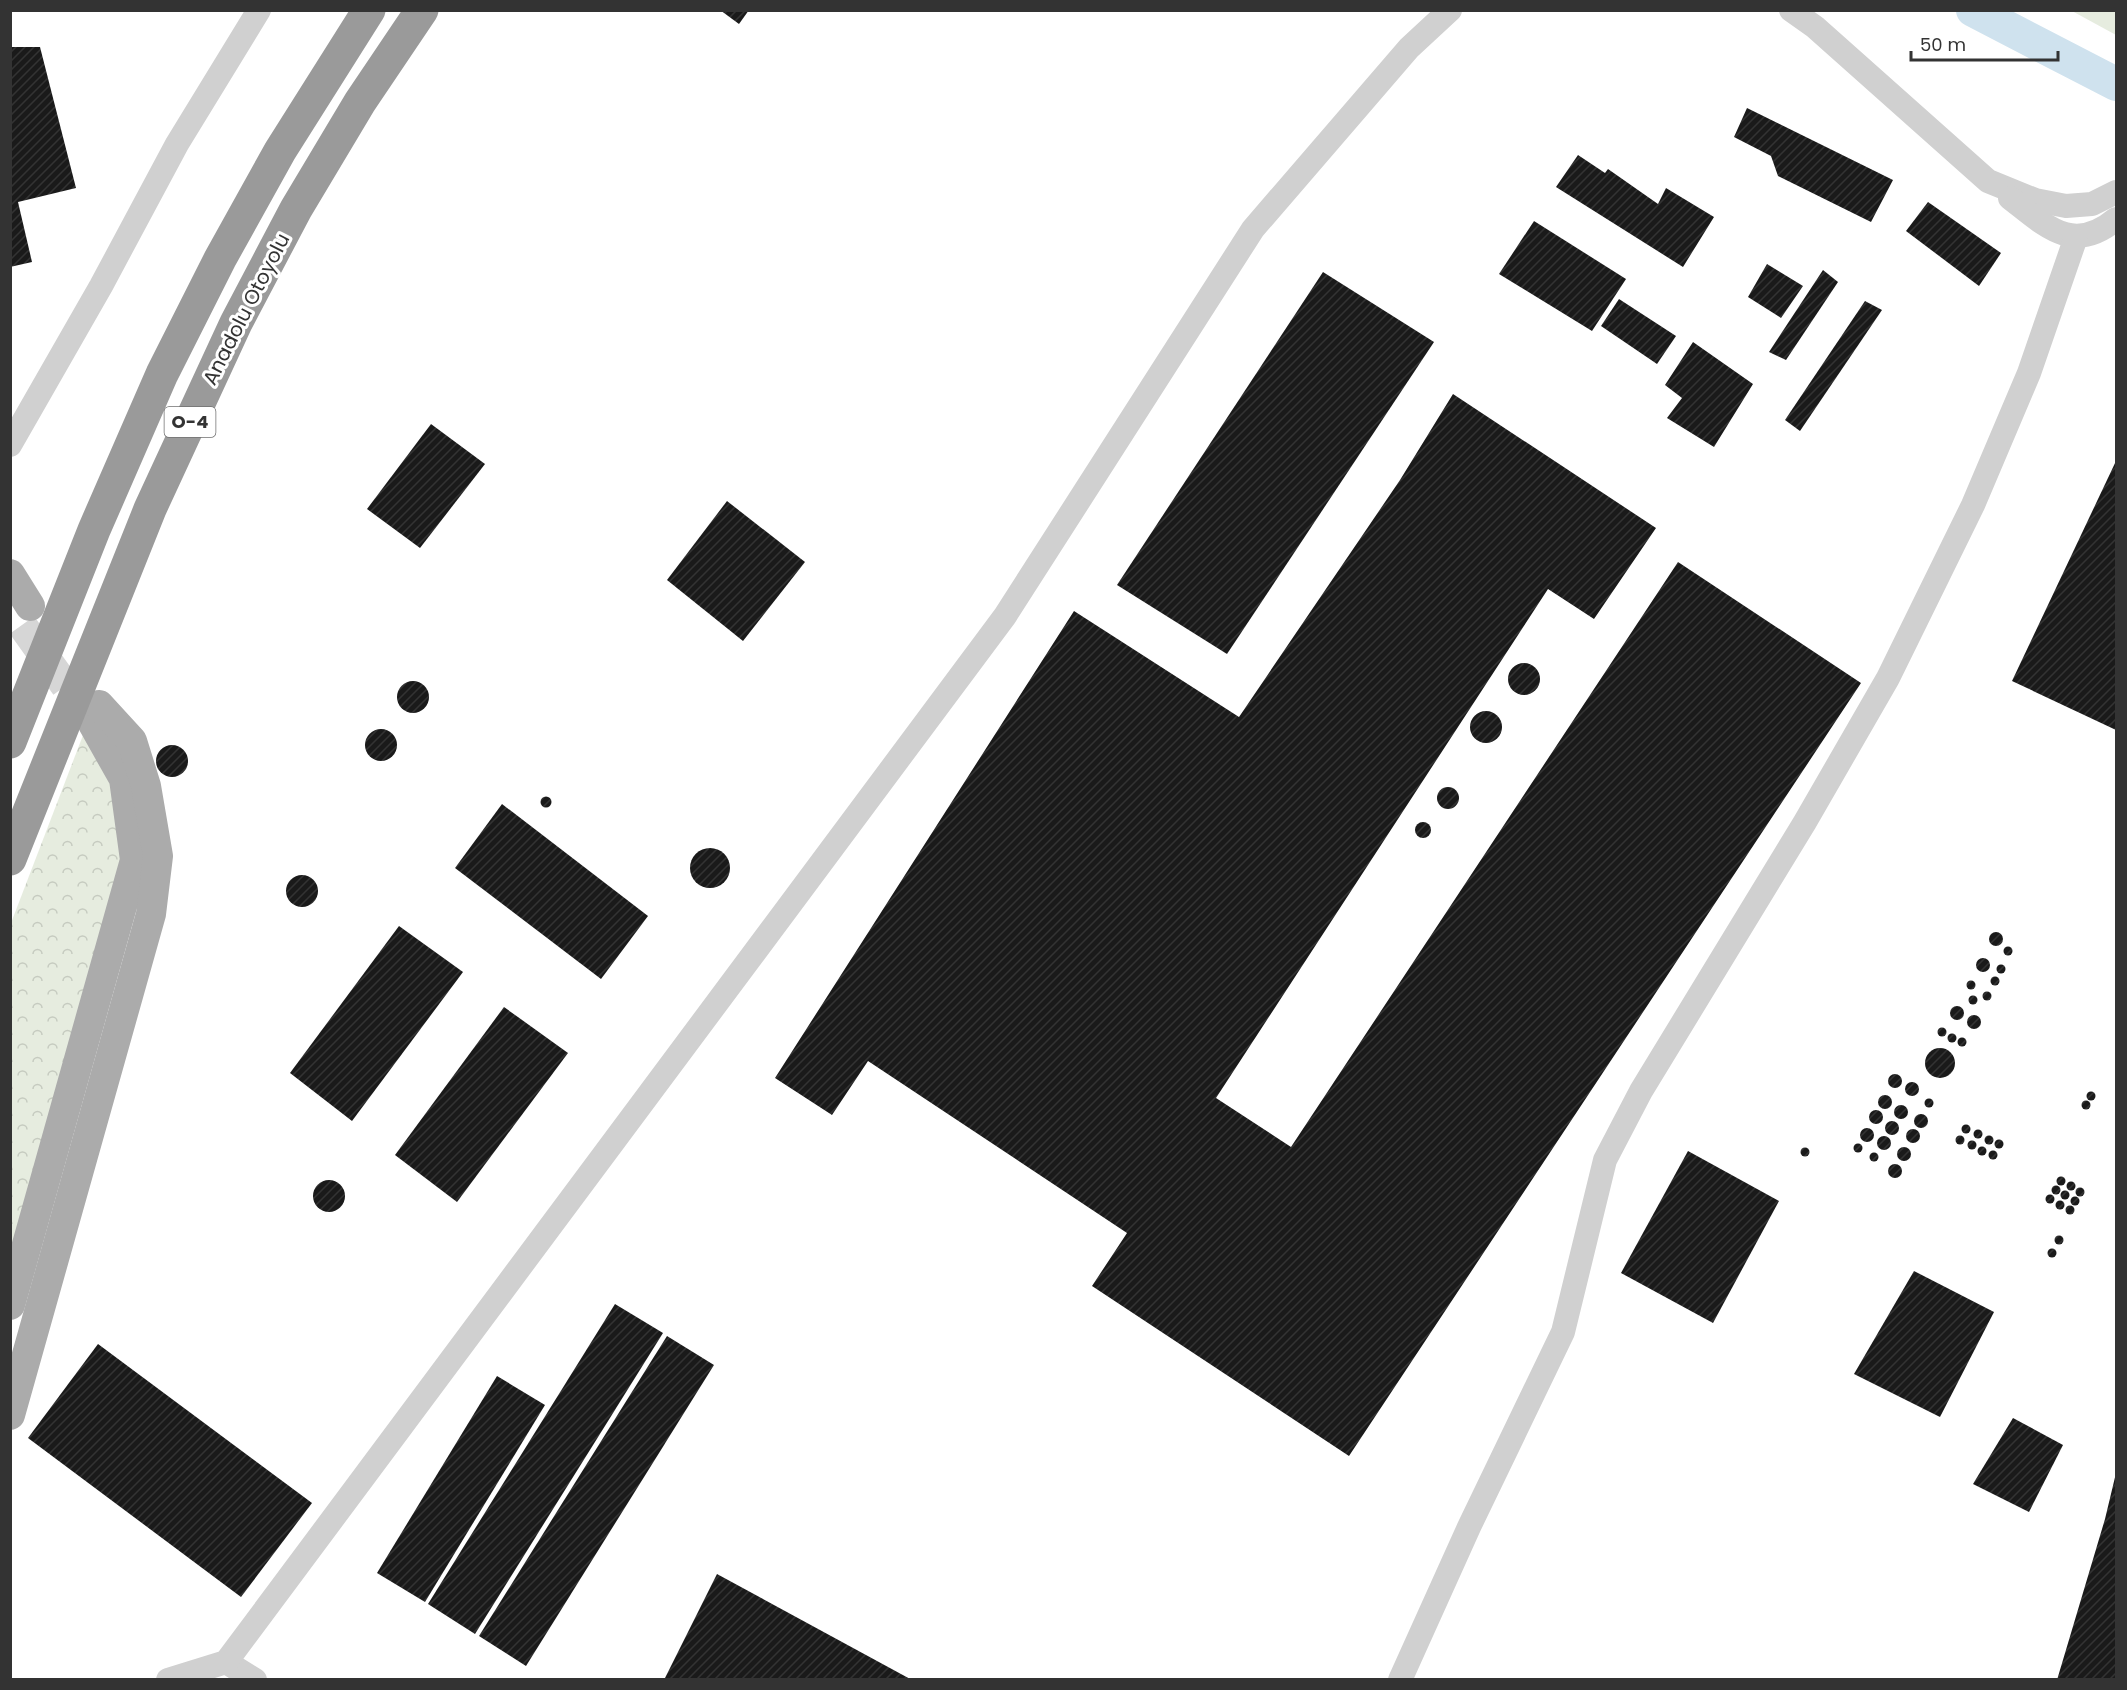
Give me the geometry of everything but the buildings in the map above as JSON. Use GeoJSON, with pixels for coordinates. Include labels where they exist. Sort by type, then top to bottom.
{"type":"FeatureCollection","features":[{"type":"Feature","properties":{"kind":"highway","name":"O-4"},"geometry":{"type":"LineString","coordinates":[[10,742],[94,530],[162,374],[220,259],[279,151],[369,10]]}},
{"type":"Feature","properties":{"kind":"highway","name":"Anadolu Otoyolu"},"geometry":{"type":"LineString","coordinates":[[10,859],[150,509],[236,322],[296,209],[360,102],[422,10]]}},
{"type":"Feature","properties":{"kind":"main road"},"geometry":{"type":"LineString","coordinates":[[10,574],[21,614]]}},
{"type":"Feature","properties":{"kind":"main road"},"geometry":{"type":"LineString","coordinates":[[10,1305],[135,860],[124,779],[96,715],[132,741],[146,786],[158,856],[151,914],[10,1415]]}},
{"type":"Feature","properties":{"kind":"street"},"geometry":{"type":"LineString","coordinates":[[10,445],[101,285],[177,144],[258,10]]}},
{"type":"Feature","properties":{"kind":"street"},"geometry":{"type":"LineString","coordinates":[[168,1680],[226,1662],[1005,616],[1253,229],[1409,48],[1450,10]]}},
{"type":"Feature","properties":{"kind":"street"},"geometry":{"type":"LineString","coordinates":[[1791,10],[1815,27],[1988,181],[2050,230],[2076,237],[2105,229],[2116,219]]}},
{"type":"Feature","properties":{"kind":"street"},"geometry":{"type":"LineString","coordinates":[[1988,181],[2035,200],[2066,206],[2092,204],[2116,192]]}},
{"type":"Feature","properties":{"kind":"street"},"geometry":{"type":"LineString","coordinates":[[1400,1680],[1469,1527],[1563,1332],[1605,1160],[1641,1091],[1805,822],[1888,678],[1973,505],[2029,373],[2076,237]]}},
{"type":"Feature","properties":{"kind":"street"},"geometry":{"type":"LineString","coordinates":[[226,1662],[255,1680]]}},
{"type":"Feature","properties":{"kind":"green space"},"geometry":{"type":"Polygon","coordinates":[[[2072,11],[2116,11],[2116,35],[2072,11]]]}},
{"type":"Feature","properties":{"kind":"green space"},"geometry":{"type":"Polygon","coordinates":[[[85,730],[109,773],[121,859],[11,1259],[11,923],[85,730]]]}},
{"type":"Feature","properties":{"kind":"waterway"},"geometry":{"type":"LineString","coordinates":[[1973,10],[2116,84]]}},
{"type":"Feature","properties":{"kind":"tunnel"},"geometry":{"type":"LineString","coordinates":[[22,625],[87,716]]}}]}
